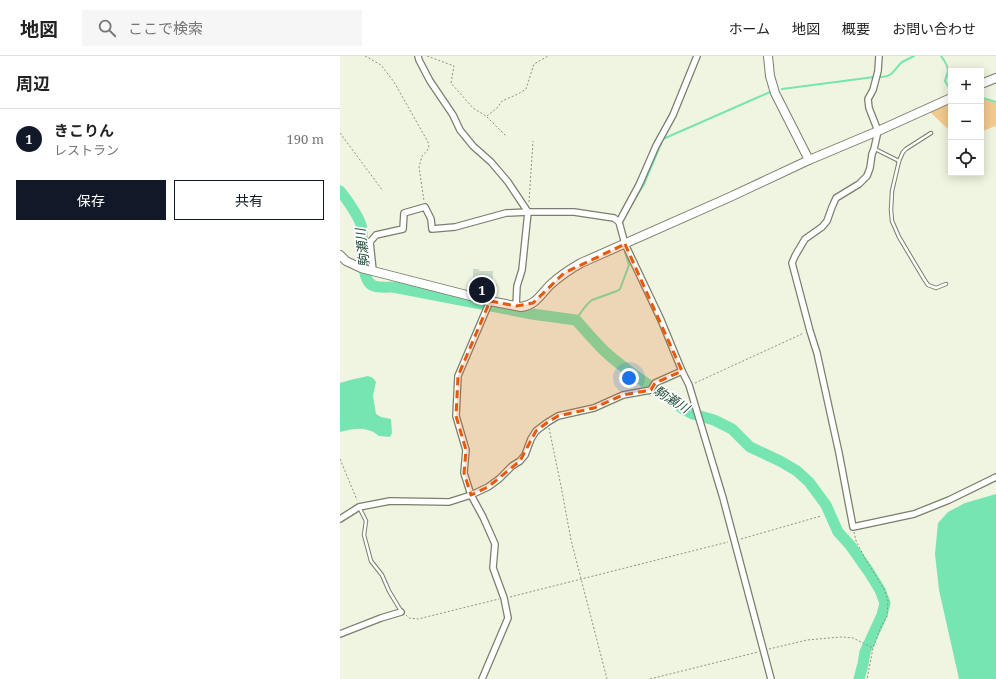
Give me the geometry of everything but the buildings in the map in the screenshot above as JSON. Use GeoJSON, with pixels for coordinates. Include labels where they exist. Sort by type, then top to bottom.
{"type":"FeatureCollection","features":[{"type":"Feature","properties":{"kind":"street"},"geometry":{"type":"LineString","coordinates":[[418,56],[430,81],[453,115],[460,130],[473,146],[492,162],[508,182],[528,212],[522,270],[517,286],[516,306]]}},
{"type":"Feature","properties":{"kind":"street"},"geometry":{"type":"LineString","coordinates":[[619,222],[639,185],[656,146],[673,115],[697,56]]}},
{"type":"Feature","properties":{"kind":"street"},"geometry":{"type":"LineString","coordinates":[[768,56],[770,76],[775,92],[809,160]]}},
{"type":"Feature","properties":{"kind":"street"},"geometry":{"type":"LineString","coordinates":[[879,56],[877,76],[868,102],[878,131],[867,176],[859,184],[836,198],[827,221],[822,227],[805,239],[792,263],[817,353],[854,527],[914,514],[949,500],[996,477]]}},
{"type":"Feature","properties":{"kind":"street"},"geometry":{"type":"LineString","coordinates":[[984,83],[996,78]]}},
{"type":"Feature","properties":{"kind":"street"},"geometry":{"type":"LineString","coordinates":[[340,255],[346,261],[361,268],[490,301],[521,307],[526,306],[533,303],[564,273],[581,263],[809,160],[948,99]]}},
{"type":"Feature","properties":{"kind":"street"},"geometry":{"type":"LineString","coordinates":[[371,270],[370,242],[376,235],[403,229],[404,213],[426,207],[431,220],[432,230],[455,227],[506,213],[528,212],[574,212],[614,218],[619,222],[625,244],[661,320],[689,385],[735,540],[771,679]]}},
{"type":"Feature","properties":{"kind":"street"},"geometry":{"type":"LineString","coordinates":[[482,679],[508,618],[504,598],[494,568],[495,544],[471,495],[464,473],[466,450],[456,416],[458,376],[490,301]]}},
{"type":"Feature","properties":{"kind":"street"},"geometry":{"type":"LineString","coordinates":[[340,519],[359,507],[390,501],[449,502],[471,495],[488,487],[520,461],[525,455],[531,439],[536,431],[558,416],[594,408],[623,395],[653,387],[682,371]]}},
{"type":"Feature","properties":{"kind":"street"},"geometry":{"type":"LineString","coordinates":[[340,634],[380,618],[401,612]]}},
{"type":"Feature","properties":{"kind":"lane"},"geometry":{"type":"LineString","coordinates":[[931,133],[906,149],[901,155],[892,191],[892,221],[928,285],[936,288],[946,284]]}},
{"type":"Feature","properties":{"kind":"lane"},"geometry":{"type":"LineString","coordinates":[[874,149],[899,161]]}},
{"type":"Feature","properties":{"kind":"lane"},"geometry":{"type":"LineString","coordinates":[[359,507],[366,521],[364,535],[371,561],[382,576],[401,612]]}},
{"type":"Feature","properties":{"kind":"path"},"geometry":{"type":"LineString","coordinates":[[365,56],[381,65],[394,82],[428,142],[429,147],[422,156],[419,167],[426,207]]}},
{"type":"Feature","properties":{"kind":"path"},"geometry":{"type":"LineString","coordinates":[[427,56],[454,66],[451,83],[473,108],[486,116],[506,136]]}},
{"type":"Feature","properties":{"kind":"path"},"geometry":{"type":"LineString","coordinates":[[486,116],[498,107],[502,101],[526,89],[534,64],[548,56]]}},
{"type":"Feature","properties":{"kind":"path"},"geometry":{"type":"LineString","coordinates":[[340,133],[383,192]]}},
{"type":"Feature","properties":{"kind":"path"},"geometry":{"type":"LineString","coordinates":[[528,212],[533,141]]}},
{"type":"Feature","properties":{"kind":"path"},"geometry":{"type":"LineString","coordinates":[[689,385],[810,330]]}},
{"type":"Feature","properties":{"kind":"path"},"geometry":{"type":"LineString","coordinates":[[548,422],[571,540],[607,679]]}},
{"type":"Feature","properties":{"kind":"path"},"geometry":{"type":"LineString","coordinates":[[340,459],[359,507]]}},
{"type":"Feature","properties":{"kind":"path"},"geometry":{"type":"LineString","coordinates":[[401,612],[410,618],[418,619],[735,540],[821,516]]}},
{"type":"Feature","properties":{"kind":"path"},"geometry":{"type":"LineString","coordinates":[[854,527],[856,541],[867,562],[884,588],[888,600],[887,616],[880,628],[873,648],[867,679]]}},
{"type":"Feature","properties":{"kind":"path"},"geometry":{"type":"LineString","coordinates":[[650,679],[807,640],[841,637],[853,638],[873,648]]}},
{"type":"Feature","properties":{"kind":"highlighted area"},"geometry":{"type":"Polygon","coordinates":[[[625,244],[682,371],[655,383],[651,390],[623,395],[594,408],[558,416],[536,431],[520,461],[488,487],[471,495],[464,473],[466,450],[456,416],[458,376],[490,301],[516,306],[533,303],[564,273],[625,244]]]}},
{"type":"Feature","properties":{"kind":"shaded area"},"geometry":{"type":"Polygon","coordinates":[[[984,99],[996,103],[996,128],[995,126],[984,131],[984,99]]]}},
{"type":"Feature","properties":{"kind":"shaded area"},"geometry":{"type":"Polygon","coordinates":[[[948,104],[948,129],[930,112],[948,104]]]}},
{"type":"Feature","properties":{"kind":"shaded area"},"geometry":{"type":"Polygon","coordinates":[[[368,376],[373,378],[376,382],[373,396],[376,414],[381,417],[391,419],[392,433],[390,437],[379,436],[366,429],[340,432],[340,383],[368,376]]]}},
{"type":"Feature","properties":{"kind":"shaded area"},"geometry":{"type":"Polygon","coordinates":[[[996,494],[996,679],[959,679],[939,590],[935,554],[938,523],[948,512],[965,503],[996,494]]]}},
{"type":"Feature","properties":{"kind":"waterway"},"geometry":{"type":"LineString","coordinates":[[881,77],[888,76],[902,62],[914,56]]}},
{"type":"Feature","properties":{"kind":"waterway"},"geometry":{"type":"LineString","coordinates":[[941,56],[945,61],[948,71]]}},
{"type":"Feature","properties":{"kind":"waterway"},"geometry":{"type":"LineString","coordinates":[[948,71],[945,81],[948,86]]}},
{"type":"Feature","properties":{"kind":"waterway"},"geometry":{"type":"LineString","coordinates":[[782,89],[874,77]]}},
{"type":"Feature","properties":{"kind":"waterway"},"geometry":{"type":"LineString","coordinates":[[629,209],[644,184],[663,139],[770,92]]}},
{"type":"Feature","properties":{"kind":"waterway"},"geometry":{"type":"LineString","coordinates":[[984,98],[996,102]]}},
{"type":"Feature","properties":{"kind":"waterway","name":"駒瀬川"},"geometry":{"type":"LineString","coordinates":[[340,191],[346,198],[360,222],[362,231],[364,268],[369,282],[374,286],[393,287],[532,314],[576,320],[596,343],[610,356],[683,409],[693,414],[714,420],[732,429],[750,447],[797,471],[809,482],[826,505],[838,532],[850,545],[869,572],[880,590],[885,603],[882,615],[865,652],[859,679]]}},
{"type":"Feature","properties":{"kind":"waterway"},"geometry":{"type":"LineString","coordinates":[[576,320],[585,306],[592,300],[620,289],[629,265],[625,252]]}},
{"type":"Feature","properties":{"kind":"place","name":"きこりん"},"geometry":{"type":"Point","coordinates":[482,290]}}]}
